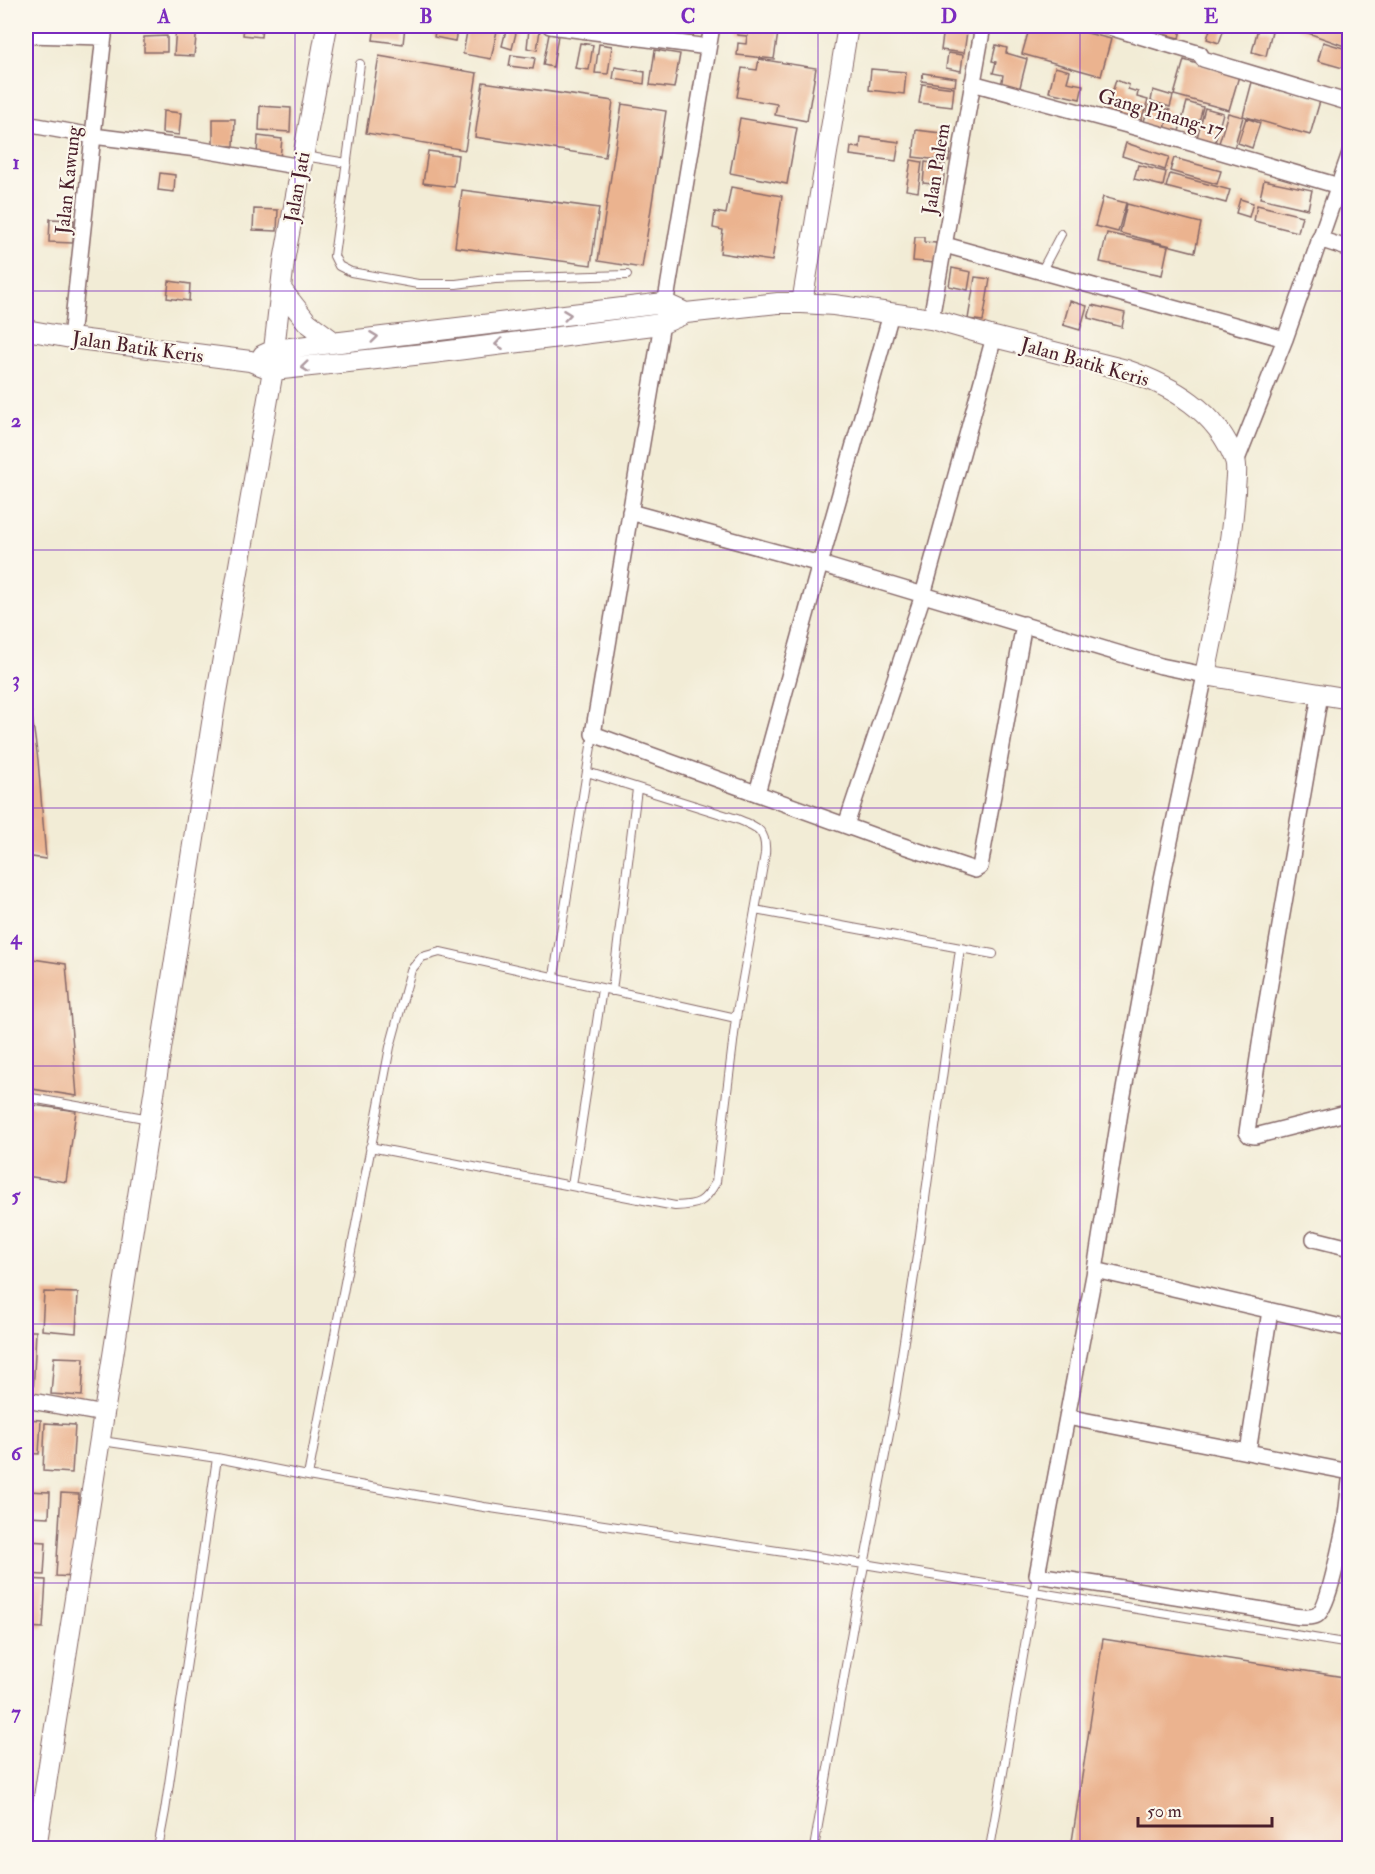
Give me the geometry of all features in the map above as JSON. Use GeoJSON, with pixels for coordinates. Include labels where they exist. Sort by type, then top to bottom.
{"type":"FeatureCollection","features":[{"type":"Feature","properties":{"kind":"street","name":"Jalan Jati"},"geometry":{"type":"LineString","coordinates":[[36,1848],[215,704],[273,370],[281,289],[327,26]]}},
{"type":"Feature","properties":{"kind":"street"},"geometry":{"type":"LineString","coordinates":[[550,26],[708,47]]}},
{"type":"Feature","properties":{"kind":"street"},"geometry":{"type":"LineString","coordinates":[[711,26],[593,734],[973,870],[978,869],[1024,624]]}},
{"type":"Feature","properties":{"kind":"street"},"geometry":{"type":"LineString","coordinates":[[802,303],[848,26]]}},
{"type":"Feature","properties":{"kind":"street","name":"Jalan Palem"},"geometry":{"type":"LineString","coordinates":[[931,319],[983,26]]}},
{"type":"Feature","properties":{"kind":"street"},"geometry":{"type":"LineString","coordinates":[[1106,26],[1200,54],[1203,59],[1350,103]]}},
{"type":"Feature","properties":{"kind":"street"},"geometry":{"type":"LineString","coordinates":[[26,35],[104,31]]}},
{"type":"Feature","properties":{"kind":"street","name":"Jalan Kawung"},"geometry":{"type":"LineString","coordinates":[[71,338],[104,31]]}},
{"type":"Feature","properties":{"kind":"street","name":"Gang Pinang-17"},"geometry":{"type":"LineString","coordinates":[[972,83],[1165,135],[1339,186]]}},
{"type":"Feature","properties":{"kind":"street"},"geometry":{"type":"LineString","coordinates":[[26,124],[93,136],[302,161]]}},
{"type":"Feature","properties":{"kind":"street"},"geometry":{"type":"LineString","coordinates":[[1350,153],[1285,339],[1236,462],[1232,530],[1205,675],[1158,901],[1121,1106],[1095,1270],[1037,1575],[1313,1617],[1322,1611],[1328,1598],[1347,1524],[1350,1481]]}},
{"type":"Feature","properties":{"kind":"street"},"geometry":{"type":"LineString","coordinates":[[1319,239],[1350,249]]}},
{"type":"Feature","properties":{"kind":"street"},"geometry":{"type":"LineString","coordinates":[[945,245],[1285,339]]}},
{"type":"Feature","properties":{"kind":"street"},"geometry":{"type":"LineString","coordinates":[[281,289],[307,322],[334,342]]}},
{"type":"Feature","properties":{"kind":"street"},"geometry":{"type":"LineString","coordinates":[[250,361],[274,350],[664,303],[686,313]]}},
{"type":"Feature","properties":{"kind":"street","name":"Jalan Batik Keris"},"geometry":{"type":"LineString","coordinates":[[686,313],[802,303],[834,305],[931,319],[1126,370],[1175,391],[1198,406],[1227,444],[1236,462]]}},
{"type":"Feature","properties":{"kind":"street"},"geometry":{"type":"LineString","coordinates":[[273,370],[433,353],[661,324],[686,313]]}},
{"type":"Feature","properties":{"kind":"street"},"geometry":{"type":"LineString","coordinates":[[757,793],[891,314]]}},
{"type":"Feature","properties":{"kind":"street"},"geometry":{"type":"LineString","coordinates":[[538,318],[540,339]]}},
{"type":"Feature","properties":{"kind":"street","name":"Jalan Batik Keris"},"geometry":{"type":"LineString","coordinates":[[26,330],[250,361],[273,370]]}},
{"type":"Feature","properties":{"kind":"street"},"geometry":{"type":"LineString","coordinates":[[430,330],[433,353]]}},
{"type":"Feature","properties":{"kind":"street"},"geometry":{"type":"LineString","coordinates":[[846,825],[923,595],[994,337]]}},
{"type":"Feature","properties":{"kind":"street"},"geometry":{"type":"LineString","coordinates":[[630,512],[820,564],[1150,662],[1205,675],[1350,699]]}},
{"type":"Feature","properties":{"kind":"street"},"geometry":{"type":"LineString","coordinates":[[1320,695],[1263,1024],[1247,1132],[1255,1136],[1350,1112]]}},
{"type":"Feature","properties":{"kind":"street"},"geometry":{"type":"LineString","coordinates":[[1314,1239],[1350,1248]]}},
{"type":"Feature","properties":{"kind":"street"},"geometry":{"type":"LineString","coordinates":[[1095,1270],[1350,1329]]}},
{"type":"Feature","properties":{"kind":"street"},"geometry":{"type":"LineString","coordinates":[[1248,1452],[1270,1311]]}},
{"type":"Feature","properties":{"kind":"street"},"geometry":{"type":"LineString","coordinates":[[26,1400],[104,1414]]}},
{"type":"Feature","properties":{"kind":"street"},"geometry":{"type":"LineString","coordinates":[[1067,1417],[1350,1472]]}},
{"type":"Feature","properties":{"kind":"lane"},"geometry":{"type":"LineString","coordinates":[[360,64],[334,256],[339,266],[351,272],[418,284],[627,275]]}},
{"type":"Feature","properties":{"kind":"lane"},"geometry":{"type":"LineString","coordinates":[[302,161],[347,163]]}},
{"type":"Feature","properties":{"kind":"lane"},"geometry":{"type":"LineString","coordinates":[[1041,272],[1061,234]]}},
{"type":"Feature","properties":{"kind":"lane"},"geometry":{"type":"LineString","coordinates":[[554,976],[593,734]]}},
{"type":"Feature","properties":{"kind":"lane"},"geometry":{"type":"LineString","coordinates":[[370,1148],[675,1206],[695,1205],[708,1197],[716,1182],[736,1018],[765,854],[764,835],[757,828],[737,819],[587,772]]}},
{"type":"Feature","properties":{"kind":"lane"},"geometry":{"type":"LineString","coordinates":[[612,991],[637,789]]}},
{"type":"Feature","properties":{"kind":"lane"},"geometry":{"type":"LineString","coordinates":[[754,910],[993,954]]}},
{"type":"Feature","properties":{"kind":"lane"},"geometry":{"type":"LineString","coordinates":[[814,1848],[914,1278],[960,949]]}},
{"type":"Feature","properties":{"kind":"lane"},"geometry":{"type":"LineString","coordinates":[[308,1476],[370,1148],[396,1025],[411,970],[422,957],[440,952],[736,1018]]}},
{"type":"Feature","properties":{"kind":"lane"},"geometry":{"type":"LineString","coordinates":[[572,1186],[602,989]]}},
{"type":"Feature","properties":{"kind":"lane"},"geometry":{"type":"LineString","coordinates":[[26,1097],[151,1119]]}},
{"type":"Feature","properties":{"kind":"lane"},"geometry":{"type":"LineString","coordinates":[[100,1441],[217,1458],[484,1508],[864,1564],[1350,1644]]}},
{"type":"Feature","properties":{"kind":"lane"},"geometry":{"type":"LineString","coordinates":[[158,1848],[217,1458]]}},
{"type":"Feature","properties":{"kind":"lane"},"geometry":{"type":"LineString","coordinates":[[990,1848],[1037,1575]]}},
{"type":"Feature","properties":{"kind":"lane"},"geometry":{"type":"LineString","coordinates":[[1181,1616],[1184,1597]]}},
{"type":"Feature","properties":{"kind":"building"},"geometry":{"type":"Polygon","coordinates":[[[176,26],[197,28],[194,56],[174,55],[176,26]]]}},
{"type":"Feature","properties":{"kind":"building"},"geometry":{"type":"Polygon","coordinates":[[[244,26],[262,26],[261,37],[243,35],[244,26]]]}},
{"type":"Feature","properties":{"kind":"building"},"geometry":{"type":"Polygon","coordinates":[[[375,26],[405,26],[403,44],[373,40],[375,26]]]}},
{"type":"Feature","properties":{"kind":"building"},"geometry":{"type":"Polygon","coordinates":[[[436,26],[458,26],[455,41],[434,37],[436,26]]]}},
{"type":"Feature","properties":{"kind":"building"},"geometry":{"type":"Polygon","coordinates":[[[468,26],[498,26],[491,59],[463,54],[468,26]]]}},
{"type":"Feature","properties":{"kind":"building"},"geometry":{"type":"Polygon","coordinates":[[[507,26],[517,29],[512,49],[502,46],[507,26]]]}},
{"type":"Feature","properties":{"kind":"building"},"geometry":{"type":"Polygon","coordinates":[[[670,26],[694,31],[692,43],[667,38],[670,26]]]}},
{"type":"Feature","properties":{"kind":"building"},"geometry":{"type":"Polygon","coordinates":[[[738,26],[770,30],[755,26],[779,26],[774,59],[737,55],[738,43],[746,44],[747,36],[737,35],[738,26]]]}},
{"type":"Feature","properties":{"kind":"building"},"geometry":{"type":"Polygon","coordinates":[[[1030,26],[1060,26],[1111,39],[1101,76],[1022,54],[1030,26]]]}},
{"type":"Feature","properties":{"kind":"building"},"geometry":{"type":"Polygon","coordinates":[[[1164,26],[1182,26],[1179,38],[1162,34],[1164,26]]]}},
{"type":"Feature","properties":{"kind":"building"},"geometry":{"type":"Polygon","coordinates":[[[1211,26],[1225,26],[1219,43],[1207,39],[1211,26]]]}},
{"type":"Feature","properties":{"kind":"building"},"geometry":{"type":"Polygon","coordinates":[[[1298,26],[1350,26],[1350,48],[1297,29],[1298,26]]]}},
{"type":"Feature","properties":{"kind":"building"},"geometry":{"type":"Polygon","coordinates":[[[944,28],[967,32],[964,53],[941,50],[944,28]]]}},
{"type":"Feature","properties":{"kind":"building"},"geometry":{"type":"Polygon","coordinates":[[[1258,28],[1272,31],[1266,56],[1252,52],[1258,28]]]}},
{"type":"Feature","properties":{"kind":"building"},"geometry":{"type":"Polygon","coordinates":[[[529,29],[540,30],[537,50],[527,48],[529,29]]]}},
{"type":"Feature","properties":{"kind":"building"},"geometry":{"type":"Polygon","coordinates":[[[549,34],[558,35],[553,67],[543,65],[549,34]]]}},
{"type":"Feature","properties":{"kind":"building"},"geometry":{"type":"Polygon","coordinates":[[[167,36],[167,52],[144,52],[144,37],[167,36]]]}},
{"type":"Feature","properties":{"kind":"building"},"geometry":{"type":"Polygon","coordinates":[[[1323,42],[1350,50],[1350,70],[1318,61],[1323,42]]]}},
{"type":"Feature","properties":{"kind":"building"},"geometry":{"type":"Polygon","coordinates":[[[580,43],[593,45],[589,70],[575,68],[580,43]]]}},
{"type":"Feature","properties":{"kind":"building"},"geometry":{"type":"Polygon","coordinates":[[[599,44],[612,46],[608,74],[595,73],[599,44]]]}},
{"type":"Feature","properties":{"kind":"building"},"geometry":{"type":"Polygon","coordinates":[[[996,45],[1007,48],[1006,53],[1027,59],[1019,91],[1001,87],[1003,75],[993,73],[996,62],[992,61],[996,45]]]}},
{"type":"Feature","properties":{"kind":"building"},"geometry":{"type":"Polygon","coordinates":[[[655,50],[680,54],[674,88],[650,85],[655,50]]]}},
{"type":"Feature","properties":{"kind":"building"},"geometry":{"type":"Polygon","coordinates":[[[948,53],[963,55],[961,71],[946,68],[948,53]]]}},
{"type":"Feature","properties":{"kind":"building"},"geometry":{"type":"Polygon","coordinates":[[[511,55],[535,58],[533,69],[509,66],[511,55]]]}},
{"type":"Feature","properties":{"kind":"building"},"geometry":{"type":"Polygon","coordinates":[[[379,56],[477,73],[465,150],[366,133],[379,56]]]}},
{"type":"Feature","properties":{"kind":"building"},"geometry":{"type":"Polygon","coordinates":[[[759,59],[816,68],[807,121],[775,115],[777,104],[737,97],[742,68],[757,70],[759,59]]]}},
{"type":"Feature","properties":{"kind":"building"},"geometry":{"type":"Polygon","coordinates":[[[1184,60],[1239,76],[1229,110],[1174,95],[1184,60]]]}},
{"type":"Feature","properties":{"kind":"building"},"geometry":{"type":"Polygon","coordinates":[[[615,67],[645,72],[644,84],[613,79],[615,67]]]}},
{"type":"Feature","properties":{"kind":"building"},"geometry":{"type":"Polygon","coordinates":[[[1055,67],[1070,71],[1067,82],[1083,85],[1080,99],[1049,92],[1055,67]]]}},
{"type":"Feature","properties":{"kind":"building"},"geometry":{"type":"Polygon","coordinates":[[[871,69],[906,72],[904,94],[869,90],[871,69]]]}},
{"type":"Feature","properties":{"kind":"building"},"geometry":{"type":"Polygon","coordinates":[[[923,73],[956,78],[955,86],[922,81],[923,73]]]}},
{"type":"Feature","properties":{"kind":"building"},"geometry":{"type":"Polygon","coordinates":[[[1116,80],[1129,85],[1128,89],[1138,92],[1137,97],[1148,100],[1140,123],[1106,112],[1116,80]]]}},
{"type":"Feature","properties":{"kind":"building"},"geometry":{"type":"Polygon","coordinates":[[[483,82],[613,101],[605,157],[475,137],[483,82]]]}},
{"type":"Feature","properties":{"kind":"building"},"geometry":{"type":"Polygon","coordinates":[[[1252,82],[1320,101],[1310,135],[1243,116],[1252,82]]]}},
{"type":"Feature","properties":{"kind":"building"},"geometry":{"type":"Polygon","coordinates":[[[922,84],[954,88],[952,107],[919,103],[922,84]]]}},
{"type":"Feature","properties":{"kind":"building"},"geometry":{"type":"Polygon","coordinates":[[[1153,90],[1173,96],[1170,107],[1151,101],[1153,90]]]}},
{"type":"Feature","properties":{"kind":"building"},"geometry":{"type":"Polygon","coordinates":[[[1187,102],[1203,107],[1194,139],[1178,135],[1187,102]]]}},
{"type":"Feature","properties":{"kind":"building"},"geometry":{"type":"Polygon","coordinates":[[[622,104],[666,111],[642,268],[598,261],[622,104]]]}},
{"type":"Feature","properties":{"kind":"building"},"geometry":{"type":"Polygon","coordinates":[[[1149,104],[1170,110],[1164,132],[1143,125],[1149,104]]]}},
{"type":"Feature","properties":{"kind":"building"},"geometry":{"type":"Polygon","coordinates":[[[260,106],[291,108],[290,132],[259,130],[260,106]]]}},
{"type":"Feature","properties":{"kind":"building"},"geometry":{"type":"Polygon","coordinates":[[[1205,108],[1223,113],[1214,146],[1196,141],[1205,108]]]}},
{"type":"Feature","properties":{"kind":"building"},"geometry":{"type":"Polygon","coordinates":[[[163,111],[181,113],[179,135],[162,133],[163,111]]]}},
{"type":"Feature","properties":{"kind":"building"},"geometry":{"type":"Polygon","coordinates":[[[1228,113],[1243,117],[1234,148],[1219,143],[1228,113]]]}},
{"type":"Feature","properties":{"kind":"building"},"geometry":{"type":"Polygon","coordinates":[[[740,118],[797,128],[787,184],[730,173],[740,118]]]}},
{"type":"Feature","properties":{"kind":"building"},"geometry":{"type":"Polygon","coordinates":[[[1246,118],[1260,123],[1252,148],[1238,143],[1246,118]]]}},
{"type":"Feature","properties":{"kind":"building"},"geometry":{"type":"Polygon","coordinates":[[[213,119],[235,119],[234,146],[213,146],[213,119]]]}},
{"type":"Feature","properties":{"kind":"building"},"geometry":{"type":"Polygon","coordinates":[[[916,130],[941,133],[939,150],[950,151],[949,161],[913,157],[916,130]]]}},
{"type":"Feature","properties":{"kind":"building"},"geometry":{"type":"Polygon","coordinates":[[[26,134],[32,135],[26,161],[26,134]]]}},
{"type":"Feature","properties":{"kind":"building"},"geometry":{"type":"Polygon","coordinates":[[[258,136],[282,139],[280,158],[257,156],[258,136]]]}},
{"type":"Feature","properties":{"kind":"building"},"geometry":{"type":"Polygon","coordinates":[[[861,137],[899,142],[896,161],[850,155],[851,147],[860,148],[861,137]]]}},
{"type":"Feature","properties":{"kind":"building"},"geometry":{"type":"Polygon","coordinates":[[[1126,143],[1169,157],[1165,170],[1122,156],[1126,143]]]}},
{"type":"Feature","properties":{"kind":"building"},"geometry":{"type":"Polygon","coordinates":[[[428,151],[458,155],[454,187],[423,183],[428,151]]]}},
{"type":"Feature","properties":{"kind":"building"},"geometry":{"type":"Polygon","coordinates":[[[1174,158],[1221,171],[1217,184],[1170,171],[1174,158]]]}},
{"type":"Feature","properties":{"kind":"building"},"geometry":{"type":"Polygon","coordinates":[[[911,160],[922,162],[918,192],[906,190],[911,160]]]}},
{"type":"Feature","properties":{"kind":"building"},"geometry":{"type":"Polygon","coordinates":[[[925,162],[945,165],[943,185],[923,183],[925,162]]]}},
{"type":"Feature","properties":{"kind":"building"},"geometry":{"type":"Polygon","coordinates":[[[1138,165],[1166,172],[1163,186],[1134,179],[1138,165]]]}},
{"type":"Feature","properties":{"kind":"building"},"geometry":{"type":"Polygon","coordinates":[[[160,173],[175,175],[174,192],[158,190],[160,173]]]}},
{"type":"Feature","properties":{"kind":"building"},"geometry":{"type":"Polygon","coordinates":[[[1170,174],[1230,190],[1226,203],[1166,187],[1170,174]]]}},
{"type":"Feature","properties":{"kind":"building"},"geometry":{"type":"Polygon","coordinates":[[[1264,180],[1312,190],[1308,209],[1260,198],[1264,180]]]}},
{"type":"Feature","properties":{"kind":"building"},"geometry":{"type":"Polygon","coordinates":[[[731,187],[782,196],[772,261],[720,253],[723,230],[713,228],[715,212],[726,214],[731,187]]]}},
{"type":"Feature","properties":{"kind":"building"},"geometry":{"type":"Polygon","coordinates":[[[462,190],[599,208],[591,265],[455,247],[462,190]]]}},
{"type":"Feature","properties":{"kind":"building"},"geometry":{"type":"Polygon","coordinates":[[[1103,197],[1126,203],[1118,232],[1095,226],[1103,197]]]}},
{"type":"Feature","properties":{"kind":"building"},"geometry":{"type":"Polygon","coordinates":[[[1240,199],[1253,203],[1249,217],[1236,213],[1240,199]]]}},
{"type":"Feature","properties":{"kind":"building"},"geometry":{"type":"Polygon","coordinates":[[[1127,204],[1201,223],[1195,252],[1120,233],[1127,204]]]}},
{"type":"Feature","properties":{"kind":"building"},"geometry":{"type":"Polygon","coordinates":[[[1257,205],[1302,216],[1298,232],[1254,221],[1257,205]]]}},
{"type":"Feature","properties":{"kind":"building"},"geometry":{"type":"Polygon","coordinates":[[[254,209],[278,210],[277,231],[253,230],[254,209]]]}},
{"type":"Feature","properties":{"kind":"building"},"geometry":{"type":"Polygon","coordinates":[[[50,219],[74,220],[73,243],[49,242],[50,219]]]}},
{"type":"Feature","properties":{"kind":"building"},"geometry":{"type":"Polygon","coordinates":[[[1107,233],[1168,246],[1162,275],[1100,262],[1107,233]]]}},
{"type":"Feature","properties":{"kind":"building"},"geometry":{"type":"Polygon","coordinates":[[[915,237],[924,237],[924,242],[936,243],[935,263],[913,261],[915,237]]]}},
{"type":"Feature","properties":{"kind":"building"},"geometry":{"type":"Polygon","coordinates":[[[952,268],[971,272],[968,290],[949,286],[952,268]]]}},
{"type":"Feature","properties":{"kind":"building"},"geometry":{"type":"Polygon","coordinates":[[[975,277],[990,279],[983,321],[968,319],[975,277]]]}},
{"type":"Feature","properties":{"kind":"building"},"geometry":{"type":"Polygon","coordinates":[[[169,281],[190,284],[189,301],[167,298],[169,281]]]}},
{"type":"Feature","properties":{"kind":"building"},"geometry":{"type":"Polygon","coordinates":[[[1070,301],[1087,306],[1080,330],[1063,325],[1070,301]]]}},
{"type":"Feature","properties":{"kind":"building"},"geometry":{"type":"Polygon","coordinates":[[[1092,305],[1125,313],[1122,327],[1088,318],[1092,305]]]}},
{"type":"Feature","properties":{"kind":"building"},"geometry":{"type":"Polygon","coordinates":[[[26,708],[31,709],[38,760],[46,859],[26,856],[26,708]]]}},
{"type":"Feature","properties":{"kind":"building"},"geometry":{"type":"Polygon","coordinates":[[[26,958],[66,964],[77,1096],[26,1088],[26,958]]]}},
{"type":"Feature","properties":{"kind":"building"},"geometry":{"type":"Polygon","coordinates":[[[26,1104],[76,1111],[66,1182],[26,1176],[26,1104]]]}},
{"type":"Feature","properties":{"kind":"building"},"geometry":{"type":"Polygon","coordinates":[[[44,1292],[78,1293],[76,1333],[42,1330],[44,1292]]]}},
{"type":"Feature","properties":{"kind":"building"},"geometry":{"type":"Polygon","coordinates":[[[26,1331],[36,1331],[33,1395],[26,1395],[26,1331]]]}},
{"type":"Feature","properties":{"kind":"building"},"geometry":{"type":"Polygon","coordinates":[[[54,1357],[84,1358],[82,1396],[51,1394],[54,1357]]]}},
{"type":"Feature","properties":{"kind":"building"},"geometry":{"type":"Polygon","coordinates":[[[26,1419],[41,1420],[39,1454],[26,1453],[26,1419]]]}},
{"type":"Feature","properties":{"kind":"building"},"geometry":{"type":"Polygon","coordinates":[[[45,1423],[75,1425],[72,1473],[43,1471],[45,1423]]]}},
{"type":"Feature","properties":{"kind":"building"},"geometry":{"type":"Polygon","coordinates":[[[26,1491],[50,1492],[49,1517],[26,1516],[26,1491]]]}},
{"type":"Feature","properties":{"kind":"building"},"geometry":{"type":"Polygon","coordinates":[[[61,1493],[79,1494],[75,1577],[56,1576],[61,1493]]]}},
{"type":"Feature","properties":{"kind":"building"},"geometry":{"type":"Polygon","coordinates":[[[26,1541],[46,1542],[44,1575],[26,1574],[26,1541]]]}},
{"type":"Feature","properties":{"kind":"building"},"geometry":{"type":"Polygon","coordinates":[[[26,1579],[46,1580],[43,1628],[26,1627],[26,1579]]]}},
{"type":"Feature","properties":{"kind":"building"},"geometry":{"type":"Polygon","coordinates":[[[1103,1639],[1350,1678],[1350,1848],[1071,1848],[1103,1639]]]}}]}
